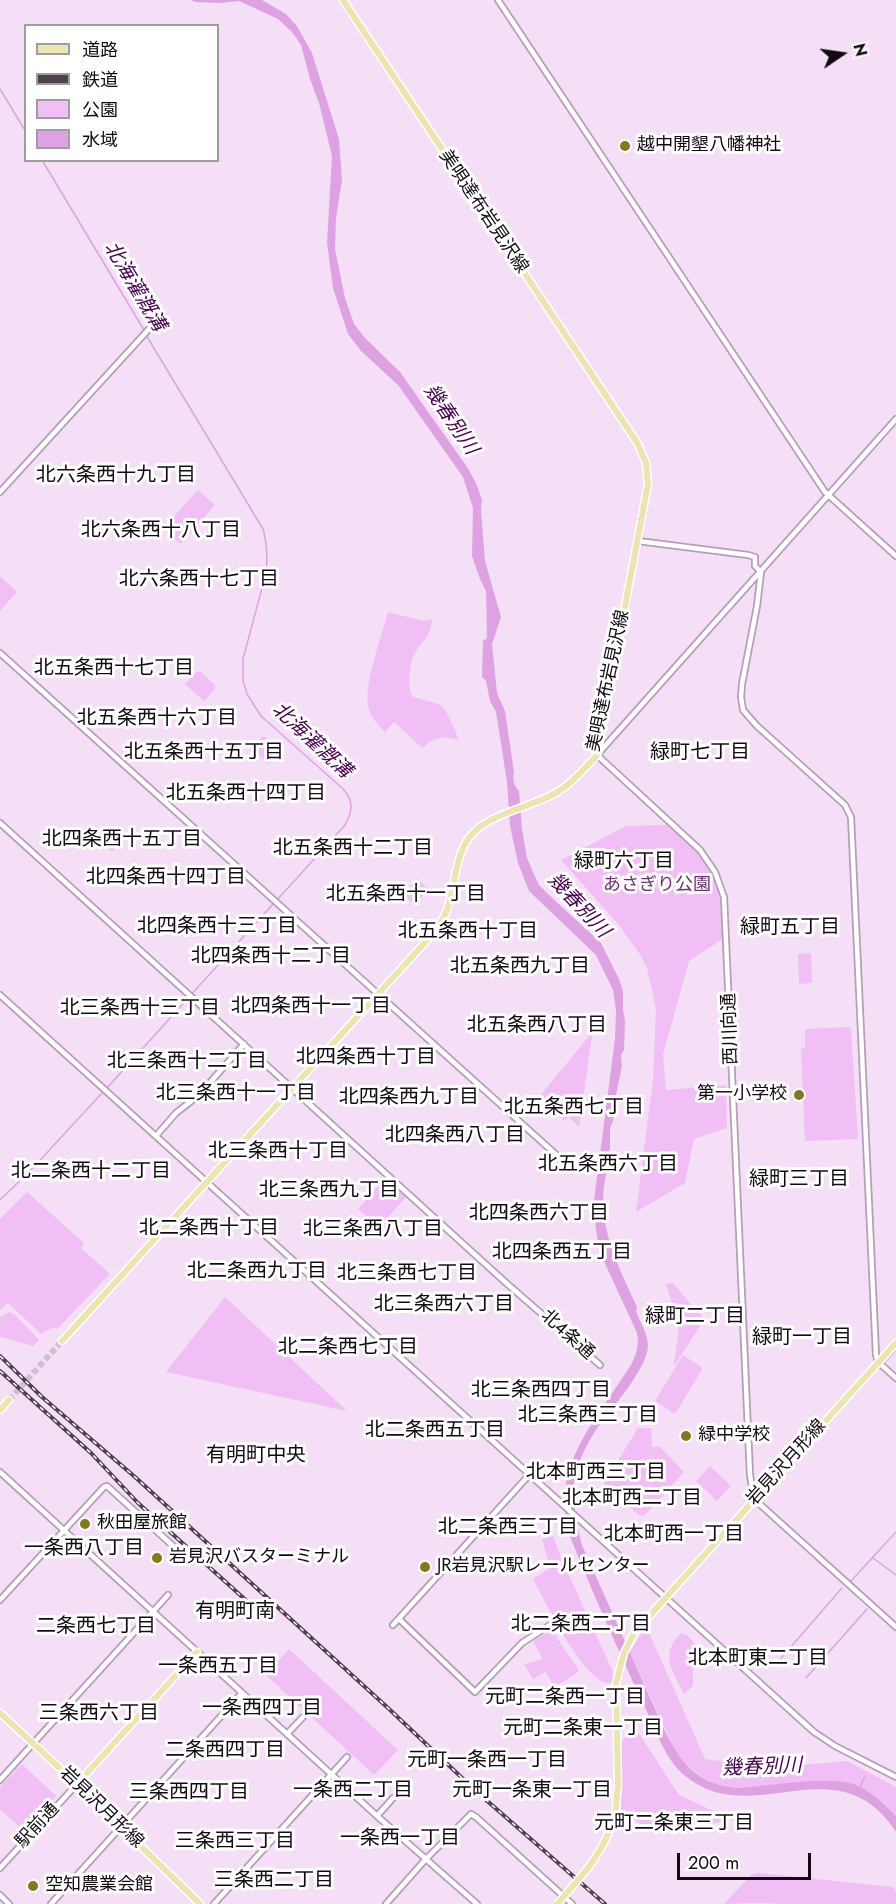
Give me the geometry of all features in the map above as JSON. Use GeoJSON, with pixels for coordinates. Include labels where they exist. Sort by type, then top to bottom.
{"type":"FeatureCollection","features":[{"type":"Feature","properties":{"kind":"main road","name":"美唄達布岩見沢線"},"geometry":{"type":"LineString","coordinates":[[62,1341],[430,937],[443,919],[461,851],[466,841],[480,827],[565,787],[597,755],[638,542],[648,478],[646,463],[638,444],[343,0]]}},
{"type":"Feature","properties":{"kind":"main road","name":"岩見沢月形線"},"geometry":{"type":"LineString","coordinates":[[557,1904],[598,1856],[615,1815],[618,1786],[616,1683],[624,1653],[634,1633],[896,1342]]}},
{"type":"Feature","properties":{"kind":"main road"},"geometry":{"type":"LineString","coordinates":[[0,1410],[9,1400]]}},
{"type":"Feature","properties":{"kind":"main road"},"geometry":{"type":"LineString","coordinates":[[77,1784],[197,1652]]}},
{"type":"Feature","properties":{"kind":"main road","name":"岩見沢月形線"},"geometry":{"type":"LineString","coordinates":[[0,1713],[77,1784],[200,1904]]}},
{"type":"Feature","properties":{"kind":"street"},"geometry":{"type":"LineString","coordinates":[[498,0],[828,495],[896,556]]}},
{"type":"Feature","properties":{"kind":"street"},"geometry":{"type":"LineString","coordinates":[[0,492],[149,329]]}},
{"type":"Feature","properties":{"kind":"street"},"geometry":{"type":"LineString","coordinates":[[597,755],[896,419]]}},
{"type":"Feature","properties":{"kind":"street"},"geometry":{"type":"LineString","coordinates":[[638,542],[752,555],[755,557],[755,566],[761,572]]}},
{"type":"Feature","properties":{"kind":"street"},"geometry":{"type":"LineString","coordinates":[[761,572],[742,684],[743,710],[756,726],[845,804],[852,822],[876,1355],[879,1362],[896,1378]]}},
{"type":"Feature","properties":{"kind":"street"},"geometry":{"type":"LineString","coordinates":[[0,653],[572,1169]]}},
{"type":"Feature","properties":{"kind":"street","name":"西川向通"},"geometry":{"type":"LineString","coordinates":[[597,755],[700,850],[715,872],[724,897],[750,1475],[754,1499]]}},
{"type":"Feature","properties":{"kind":"street","name":"北4条通"},"geometry":{"type":"LineString","coordinates":[[0,823],[600,1365]]}},
{"type":"Feature","properties":{"kind":"street"},"geometry":{"type":"LineString","coordinates":[[0,995],[814,1732],[835,1746],[896,1777]]}},
{"type":"Feature","properties":{"kind":"street"},"geometry":{"type":"LineString","coordinates":[[156,1136],[176,1113],[199,1095],[244,1044]]}},
{"type":"Feature","properties":{"kind":"street"},"geometry":{"type":"LineString","coordinates":[[0,1472],[376,1816],[477,1904]]}},
{"type":"Feature","properties":{"kind":"street"},"geometry":{"type":"LineString","coordinates":[[393,1625],[530,1474]]}},
{"type":"Feature","properties":{"kind":"street"},"geometry":{"type":"LineString","coordinates":[[0,1600],[104,1486],[107,1486],[183,1555]]}},
{"type":"Feature","properties":{"kind":"street"},"geometry":{"type":"LineString","coordinates":[[754,1499],[896,1627]]}},
{"type":"Feature","properties":{"kind":"street"},"geometry":{"type":"LineString","coordinates":[[0,1780],[168,1594]]}},
{"type":"Feature","properties":{"kind":"street"},"geometry":{"type":"LineString","coordinates":[[399,1619],[475,1692],[522,1643],[553,1623]]}},
{"type":"Feature","properties":{"kind":"street"},"geometry":{"type":"LineString","coordinates":[[51,1904],[242,1693]]}},
{"type":"Feature","properties":{"kind":"street"},"geometry":{"type":"LineString","coordinates":[[287,1734],[303,1717]]}},
{"type":"Feature","properties":{"kind":"street"},"geometry":{"type":"LineString","coordinates":[[214,1904],[347,1757]]}},
{"type":"Feature","properties":{"kind":"street","name":"駅前通"},"geometry":{"type":"LineString","coordinates":[[0,1868],[77,1784]]}},
{"type":"Feature","properties":{"kind":"street"},"geometry":{"type":"LineString","coordinates":[[376,1816],[393,1798]]}},
{"type":"Feature","properties":{"kind":"street"},"geometry":{"type":"LineString","coordinates":[[387,1904],[425,1860],[472,1814],[572,1904]]}},
{"type":"Feature","properties":{"kind":"street"},"geometry":{"type":"LineString","coordinates":[[0,1895],[9,1904]]}},
{"type":"Feature","properties":{"kind":"green space"},"geometry":{"type":"Polygon","coordinates":[[[198,490],[215,505],[182,543],[179,543],[164,530],[164,527],[198,490]]]}},
{"type":"Feature","properties":{"kind":"green space"},"geometry":{"type":"Polygon","coordinates":[[[0,576],[17,592],[0,611],[0,576]]]}},
{"type":"Feature","properties":{"kind":"green space"},"geometry":{"type":"Polygon","coordinates":[[[388,612],[423,621],[432,619],[428,634],[411,663],[410,691],[412,696],[437,703],[446,711],[459,740],[439,738],[422,748],[394,722],[385,732],[372,716],[368,700],[370,675],[388,612]]]}},
{"type":"Feature","properties":{"kind":"green space"},"geometry":{"type":"Polygon","coordinates":[[[200,671],[215,685],[215,689],[204,701],[185,684],[196,672],[200,671]]]}},
{"type":"Feature","properties":{"kind":"green space"},"geometry":{"type":"Polygon","coordinates":[[[262,737],[265,737],[280,751],[269,764],[251,748],[262,737]]]}},
{"type":"Feature","properties":{"kind":"green space","name":"あさぎり公園"},"geometry":{"type":"Polygon","coordinates":[[[671,825],[697,851],[716,879],[724,903],[726,937],[689,961],[663,1055],[666,1090],[726,1085],[727,1128],[694,1139],[685,1183],[636,1212],[653,1080],[656,1009],[647,968],[641,956],[619,925],[561,860],[626,826],[671,825]]]}},
{"type":"Feature","properties":{"kind":"green space"},"geometry":{"type":"Polygon","coordinates":[[[96,826],[117,845],[112,851],[88,834],[96,826]]]}},
{"type":"Feature","properties":{"kind":"green space"},"geometry":{"type":"Polygon","coordinates":[[[417,879],[429,889],[414,905],[403,894],[417,879]]]}},
{"type":"Feature","properties":{"kind":"green space"},"geometry":{"type":"Polygon","coordinates":[[[811,953],[812,983],[799,984],[798,954],[811,953]]]}},
{"type":"Feature","properties":{"kind":"green space"},"geometry":{"type":"Polygon","coordinates":[[[851,1027],[858,1139],[805,1141],[801,1049],[805,1048],[805,1029],[851,1027]]]}},
{"type":"Feature","properties":{"kind":"green space"},"geometry":{"type":"Polygon","coordinates":[[[590,1035],[592,1036],[579,1127],[569,1117],[564,1121],[539,1097],[590,1035]]]}},
{"type":"Feature","properties":{"kind":"green space"},"geometry":{"type":"Polygon","coordinates":[[[385,1178],[406,1197],[379,1227],[358,1209],[385,1178]]]}},
{"type":"Feature","properties":{"kind":"green space"},"geometry":{"type":"Polygon","coordinates":[[[27,1192],[84,1243],[81,1248],[110,1274],[57,1329],[54,1327],[41,1334],[8,1303],[0,1310],[0,1219],[27,1192]]]}},
{"type":"Feature","properties":{"kind":"green space"},"geometry":{"type":"Polygon","coordinates":[[[673,1283],[693,1307],[701,1311],[702,1323],[674,1366],[679,1326],[666,1284],[673,1283]]]}},
{"type":"Feature","properties":{"kind":"green space"},"geometry":{"type":"Polygon","coordinates":[[[225,1297],[347,1411],[166,1372],[225,1297]]]}},
{"type":"Feature","properties":{"kind":"green space"},"geometry":{"type":"Polygon","coordinates":[[[9,1312],[14,1314],[39,1340],[33,1346],[0,1337],[0,1317],[9,1312]]]}},
{"type":"Feature","properties":{"kind":"green space"},"geometry":{"type":"Polygon","coordinates":[[[683,1355],[703,1368],[675,1414],[655,1401],[683,1355]]]}},
{"type":"Feature","properties":{"kind":"green space"},"geometry":{"type":"Polygon","coordinates":[[[638,1428],[651,1428],[652,1447],[659,1446],[684,1472],[644,1516],[639,1515],[603,1485],[638,1428]]]}},
{"type":"Feature","properties":{"kind":"green space"},"geometry":{"type":"Polygon","coordinates":[[[710,1466],[731,1486],[717,1501],[696,1481],[710,1466]]]}},
{"type":"Feature","properties":{"kind":"green space"},"geometry":{"type":"Polygon","coordinates":[[[553,1536],[613,1672],[610,1683],[600,1680],[578,1657],[533,1579],[550,1568],[542,1539],[553,1536]]]}},
{"type":"Feature","properties":{"kind":"green space"},"geometry":{"type":"Polygon","coordinates":[[[646,1626],[705,1759],[769,1768],[847,1761],[896,1787],[896,1816],[868,1791],[826,1781],[740,1788],[719,1785],[693,1770],[673,1746],[630,1652],[646,1626]]]}},
{"type":"Feature","properties":{"kind":"green space"},"geometry":{"type":"Polygon","coordinates":[[[550,1631],[553,1632],[578,1669],[578,1672],[555,1687],[545,1672],[533,1679],[524,1664],[543,1659],[533,1641],[550,1631]]]}},
{"type":"Feature","properties":{"kind":"green space"},"geometry":{"type":"Polygon","coordinates":[[[681,1633],[688,1636],[703,1654],[693,1665],[693,1686],[684,1694],[672,1670],[669,1655],[674,1641],[681,1633]]]}},
{"type":"Feature","properties":{"kind":"green space"},"geometry":{"type":"Polygon","coordinates":[[[289,1649],[398,1750],[374,1775],[266,1675],[289,1649]]]}},
{"type":"Feature","properties":{"kind":"green space"},"geometry":{"type":"Polygon","coordinates":[[[634,1726],[679,1795],[720,1814],[723,1821],[686,1829],[656,1830],[641,1825],[621,1809],[620,1744],[634,1726]]]}},
{"type":"Feature","properties":{"kind":"green space"},"geometry":{"type":"Polygon","coordinates":[[[22,1764],[56,1796],[24,1831],[0,1809],[0,1787],[22,1764]]]}},
{"type":"Feature","properties":{"kind":"green space"},"geometry":{"type":"Polygon","coordinates":[[[758,1873],[893,1887],[896,1892],[896,1904],[724,1904],[751,1875],[758,1873]]]}},
{"type":"Feature","properties":{"kind":"water"},"geometry":{"type":"Polygon","coordinates":[[[190,0],[262,0],[286,14],[297,26],[312,53],[339,139],[342,180],[336,218],[335,249],[345,298],[354,324],[400,372],[467,467],[482,500],[485,561],[501,617],[492,644],[497,693],[505,711],[514,772],[513,779],[519,791],[527,858],[539,885],[601,943],[623,991],[624,1050],[621,1055],[622,1066],[610,1128],[610,1149],[607,1159],[609,1163],[604,1182],[603,1201],[608,1237],[637,1307],[636,1311],[648,1346],[642,1366],[595,1432],[578,1467],[574,1481],[574,1499],[582,1545],[670,1742],[693,1771],[713,1783],[740,1788],[816,1781],[845,1782],[856,1785],[878,1798],[896,1816],[896,1832],[873,1806],[848,1793],[821,1789],[738,1796],[710,1790],[684,1775],[672,1762],[658,1737],[573,1544],[566,1520],[567,1478],[582,1439],[631,1365],[638,1340],[637,1333],[602,1257],[593,1208],[615,1039],[616,1010],[613,990],[596,955],[529,891],[518,863],[510,826],[507,782],[496,712],[490,701],[486,681],[482,677],[483,641],[487,638],[486,591],[472,556],[473,508],[463,477],[398,385],[361,351],[348,334],[333,288],[327,243],[332,156],[301,45],[292,32],[278,19],[239,1],[221,3],[190,0]]]}},
{"type":"Feature","properties":{"kind":"waterway","name":"北海灌漑溝"},"geometry":{"type":"LineString","coordinates":[[0,89],[24,129]]}},
{"type":"Feature","properties":{"kind":"waterway","name":"北海灌漑溝"},"geometry":{"type":"LineString","coordinates":[[43,162],[144,330]]}},
{"type":"Feature","properties":{"kind":"waterway","name":"北海灌漑溝"},"geometry":{"type":"LineString","coordinates":[[146,335],[263,529],[267,551],[266,573],[243,659],[243,680],[247,694],[261,716],[342,788],[350,801],[350,815],[345,825],[277,900]]}},
{"type":"Feature","properties":{"kind":"waterway","name":"北海灌漑溝"},"geometry":{"type":"LineString","coordinates":[[106,1089],[274,903]]}},
{"type":"Feature","properties":{"kind":"waterway","name":"北海灌漑溝"},"geometry":{"type":"LineString","coordinates":[[0,1200],[103,1092]]}},
{"type":"Feature","properties":{"kind":"waterway"},"geometry":{"type":"LineString","coordinates":[[885,1362],[896,1350]]}},
{"type":"Feature","properties":{"kind":"waterway"},"geometry":{"type":"LineString","coordinates":[[851,1581],[896,1532]]}},
{"type":"Feature","properties":{"kind":"waterway"},"geometry":{"type":"LineString","coordinates":[[873,1558],[896,1575]]}},
{"type":"Feature","properties":{"kind":"waterway"},"geometry":{"type":"LineString","coordinates":[[776,1664],[842,1588]]}},
{"type":"Feature","properties":{"kind":"waterway"},"geometry":{"type":"LineString","coordinates":[[806,1678],[867,1609]]}},
{"type":"Feature","properties":{"kind":"waterway"},"geometry":{"type":"LineString","coordinates":[[859,1789],[865,1776]]}},
{"type":"Feature","properties":{"kind":"tunnel"},"geometry":{"type":"LineString","coordinates":[[9,1400],[62,1341]]}},
{"type":"Feature","properties":{"kind":"railway"},"geometry":{"type":"LineString","coordinates":[[0,1356],[42,1397],[135,1477],[388,1708],[477,1792],[605,1904]]}},
{"type":"Feature","properties":{"kind":"railway"},"geometry":{"type":"LineString","coordinates":[[0,1371],[91,1453],[138,1503],[259,1612]]}},
{"type":"Feature","properties":{"kind":"place","name":"越中開墾八幡神社"},"geometry":{"type":"Point","coordinates":[625,146]}},
{"type":"Feature","properties":{"kind":"place","name":"第一小学校"},"geometry":{"type":"Point","coordinates":[799,1095]}},
{"type":"Feature","properties":{"kind":"place","name":"緑中学校"},"geometry":{"type":"Point","coordinates":[686,1436]}},
{"type":"Feature","properties":{"kind":"place","name":"秋田屋旅館"},"geometry":{"type":"Point","coordinates":[85,1524]}},
{"type":"Feature","properties":{"kind":"place","name":"岩見沢バスターミナル"},"geometry":{"type":"Point","coordinates":[157,1558]}},
{"type":"Feature","properties":{"kind":"place","name":"JR岩見沢駅レールセンター"},"geometry":{"type":"Point","coordinates":[425,1567]}},
{"type":"Feature","properties":{"kind":"place","name":"空知農業会館"},"geometry":{"type":"Point","coordinates":[33,1886]}},
{"type":"Feature","properties":{"kind":"district","name":"北六条西十九丁目"},"geometry":{"type":"Point","coordinates":[116,476]}},
{"type":"Feature","properties":{"kind":"district","name":"北六条西十八丁目"},"geometry":{"type":"Point","coordinates":[161,531]}},
{"type":"Feature","properties":{"kind":"district","name":"北六条西十七丁目"},"geometry":{"type":"Point","coordinates":[199,580]}},
{"type":"Feature","properties":{"kind":"district","name":"北五条西十七丁目"},"geometry":{"type":"Point","coordinates":[114,669]}},
{"type":"Feature","properties":{"kind":"district","name":"北五条西十六丁目"},"geometry":{"type":"Point","coordinates":[157,719]}},
{"type":"Feature","properties":{"kind":"district","name":"北五条西十五丁目"},"geometry":{"type":"Point","coordinates":[204,753]}},
{"type":"Feature","properties":{"kind":"district","name":"緑町七丁目"},"geometry":{"type":"Point","coordinates":[700,753]}},
{"type":"Feature","properties":{"kind":"district","name":"北五条西十四丁目"},"geometry":{"type":"Point","coordinates":[246,794]}},
{"type":"Feature","properties":{"kind":"district","name":"北四条西十五丁目"},"geometry":{"type":"Point","coordinates":[122,840]}},
{"type":"Feature","properties":{"kind":"district","name":"北五条西十二丁目"},"geometry":{"type":"Point","coordinates":[353,849]}},
{"type":"Feature","properties":{"kind":"district","name":"緑町六丁目"},"geometry":{"type":"Point","coordinates":[624,862]}},
{"type":"Feature","properties":{"kind":"district","name":"北四条西十四丁目"},"geometry":{"type":"Point","coordinates":[166,878]}},
{"type":"Feature","properties":{"kind":"district","name":"北五条西十一丁目"},"geometry":{"type":"Point","coordinates":[406,895]}},
{"type":"Feature","properties":{"kind":"district","name":"北四条西十三丁目"},"geometry":{"type":"Point","coordinates":[217,927]}},
{"type":"Feature","properties":{"kind":"district","name":"緑町五丁目"},"geometry":{"type":"Point","coordinates":[790,928]}},
{"type":"Feature","properties":{"kind":"district","name":"北五条西十丁目"},"geometry":{"type":"Point","coordinates":[468,932]}},
{"type":"Feature","properties":{"kind":"district","name":"北四条西十二丁目"},"geometry":{"type":"Point","coordinates":[271,957]}},
{"type":"Feature","properties":{"kind":"district","name":"北五条西九丁目"},"geometry":{"type":"Point","coordinates":[520,967]}},
{"type":"Feature","properties":{"kind":"district","name":"北四条西十一丁目"},"geometry":{"type":"Point","coordinates":[311,1007]}},
{"type":"Feature","properties":{"kind":"district","name":"北三条西十三丁目"},"geometry":{"type":"Point","coordinates":[140,1009]}},
{"type":"Feature","properties":{"kind":"district","name":"北五条西八丁目"},"geometry":{"type":"Point","coordinates":[537,1026]}},
{"type":"Feature","properties":{"kind":"district","name":"北四条西十丁目"},"geometry":{"type":"Point","coordinates":[366,1058]}},
{"type":"Feature","properties":{"kind":"district","name":"北三条西十二丁目"},"geometry":{"type":"Point","coordinates":[187,1062]}},
{"type":"Feature","properties":{"kind":"district","name":"北三条西十一丁目"},"geometry":{"type":"Point","coordinates":[236,1094]}},
{"type":"Feature","properties":{"kind":"district","name":"北四条西九丁目"},"geometry":{"type":"Point","coordinates":[409,1098]}},
{"type":"Feature","properties":{"kind":"district","name":"北五条西七丁目"},"geometry":{"type":"Point","coordinates":[574,1108]}},
{"type":"Feature","properties":{"kind":"district","name":"北四条西八丁目"},"geometry":{"type":"Point","coordinates":[455,1136]}},
{"type":"Feature","properties":{"kind":"district","name":"北三条西十丁目"},"geometry":{"type":"Point","coordinates":[278,1152]}},
{"type":"Feature","properties":{"kind":"district","name":"北五条西六丁目"},"geometry":{"type":"Point","coordinates":[608,1165]}},
{"type":"Feature","properties":{"kind":"district","name":"北二条西十二丁目"},"geometry":{"type":"Point","coordinates":[91,1172]}},
{"type":"Feature","properties":{"kind":"district","name":"緑町三丁目"},"geometry":{"type":"Point","coordinates":[799,1180]}},
{"type":"Feature","properties":{"kind":"district","name":"北三条西九丁目"},"geometry":{"type":"Point","coordinates":[329,1191]}},
{"type":"Feature","properties":{"kind":"district","name":"北四条西六丁目"},"geometry":{"type":"Point","coordinates":[539,1214]}},
{"type":"Feature","properties":{"kind":"district","name":"北二条西十丁目"},"geometry":{"type":"Point","coordinates":[209,1229]}},
{"type":"Feature","properties":{"kind":"district","name":"北三条西八丁目"},"geometry":{"type":"Point","coordinates":[373,1230]}},
{"type":"Feature","properties":{"kind":"district","name":"北四条西五丁目"},"geometry":{"type":"Point","coordinates":[562,1253]}},
{"type":"Feature","properties":{"kind":"district","name":"北二条西九丁目"},"geometry":{"type":"Point","coordinates":[257,1272]}},
{"type":"Feature","properties":{"kind":"district","name":"北三条西七丁目"},"geometry":{"type":"Point","coordinates":[407,1274]}},
{"type":"Feature","properties":{"kind":"district","name":"北三条西六丁目"},"geometry":{"type":"Point","coordinates":[444,1305]}},
{"type":"Feature","properties":{"kind":"district","name":"緑町二丁目"},"geometry":{"type":"Point","coordinates":[695,1317]}},
{"type":"Feature","properties":{"kind":"district","name":"緑町一丁目"},"geometry":{"type":"Point","coordinates":[802,1338]}},
{"type":"Feature","properties":{"kind":"district","name":"北二条西七丁目"},"geometry":{"type":"Point","coordinates":[348,1348]}},
{"type":"Feature","properties":{"kind":"district","name":"北三条西四丁目"},"geometry":{"type":"Point","coordinates":[541,1391]}},
{"type":"Feature","properties":{"kind":"district","name":"北三条西三丁目"},"geometry":{"type":"Point","coordinates":[588,1416]}},
{"type":"Feature","properties":{"kind":"district","name":"北二条西五丁目"},"geometry":{"type":"Point","coordinates":[435,1431]}},
{"type":"Feature","properties":{"kind":"district","name":"有明町中央"},"geometry":{"type":"Point","coordinates":[256,1456]}},
{"type":"Feature","properties":{"kind":"district","name":"北本町西三丁目"},"geometry":{"type":"Point","coordinates":[596,1473]}},
{"type":"Feature","properties":{"kind":"district","name":"北本町西二丁目"},"geometry":{"type":"Point","coordinates":[632,1499]}},
{"type":"Feature","properties":{"kind":"district","name":"北二条西三丁目"},"geometry":{"type":"Point","coordinates":[508,1528]}},
{"type":"Feature","properties":{"kind":"district","name":"北本町西一丁目"},"geometry":{"type":"Point","coordinates":[674,1535]}},
{"type":"Feature","properties":{"kind":"district","name":"一条西八丁目"},"geometry":{"type":"Point","coordinates":[84,1549]}},
{"type":"Feature","properties":{"kind":"district","name":"有明町南"},"geometry":{"type":"Point","coordinates":[235,1612]}},
{"type":"Feature","properties":{"kind":"district","name":"北二条西二丁目"},"geometry":{"type":"Point","coordinates":[581,1625]}},
{"type":"Feature","properties":{"kind":"district","name":"二条西七丁目"},"geometry":{"type":"Point","coordinates":[96,1627]}},
{"type":"Feature","properties":{"kind":"district","name":"北本町東二丁目"},"geometry":{"type":"Point","coordinates":[758,1659]}},
{"type":"Feature","properties":{"kind":"district","name":"一条西五丁目"},"geometry":{"type":"Point","coordinates":[218,1667]}},
{"type":"Feature","properties":{"kind":"district","name":"元町二条西一丁目"},"geometry":{"type":"Point","coordinates":[565,1698]}},
{"type":"Feature","properties":{"kind":"district","name":"一条西四丁目"},"geometry":{"type":"Point","coordinates":[262,1709]}},
{"type":"Feature","properties":{"kind":"district","name":"三条西六丁目"},"geometry":{"type":"Point","coordinates":[99,1714]}},
{"type":"Feature","properties":{"kind":"district","name":"元町二条東一丁目"},"geometry":{"type":"Point","coordinates":[583,1729]}},
{"type":"Feature","properties":{"kind":"district","name":"二条西四丁目"},"geometry":{"type":"Point","coordinates":[225,1751]}},
{"type":"Feature","properties":{"kind":"district","name":"元町一条西一丁目"},"geometry":{"type":"Point","coordinates":[487,1761]}},
{"type":"Feature","properties":{"kind":"district","name":"一条西二丁目"},"geometry":{"type":"Point","coordinates":[353,1791]}},
{"type":"Feature","properties":{"kind":"district","name":"元町一条東一丁目"},"geometry":{"type":"Point","coordinates":[532,1791]}},
{"type":"Feature","properties":{"kind":"district","name":"三条西四丁目"},"geometry":{"type":"Point","coordinates":[189,1793]}},
{"type":"Feature","properties":{"kind":"district","name":"元町二条東三丁目"},"geometry":{"type":"Point","coordinates":[674,1824]}},
{"type":"Feature","properties":{"kind":"district","name":"一条西一丁目"},"geometry":{"type":"Point","coordinates":[400,1839]}},
{"type":"Feature","properties":{"kind":"district","name":"三条西三丁目"},"geometry":{"type":"Point","coordinates":[235,1842]}},
{"type":"Feature","properties":{"kind":"district","name":"三条西二丁目"},"geometry":{"type":"Point","coordinates":[274,1881]}},
{"type":"Feature","properties":{"kind":"water label","name":"幾春別川"},"geometry":{"type":"Point","coordinates":[450,420]}},
{"type":"Feature","properties":{"kind":"water label","name":"幾春別川"},"geometry":{"type":"Point","coordinates":[578,906]}},
{"type":"Feature","properties":{"kind":"water label","name":"幾春別川"},"geometry":{"type":"Point","coordinates":[762,1768]}}]}
